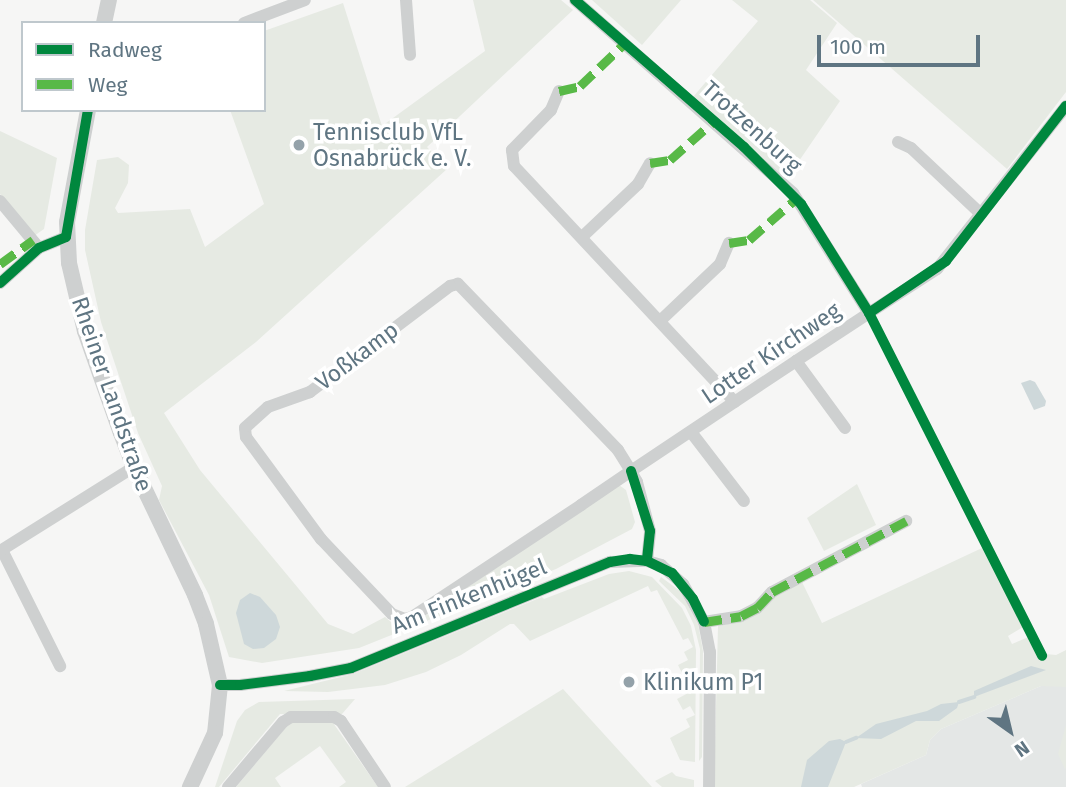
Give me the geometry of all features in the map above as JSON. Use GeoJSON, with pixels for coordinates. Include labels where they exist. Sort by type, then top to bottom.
{"type":"FeatureCollection","features":[{"type":"Feature","properties":{"kind":"street"},"geometry":{"type":"LineString","coordinates":[[104,21],[109,0]]}},
{"type":"Feature","properties":{"kind":"street"},"geometry":{"type":"LineString","coordinates":[[406,0],[410,55]]}},
{"type":"Feature","properties":{"kind":"street","name":"Trotzenburg"},"geometry":{"type":"LineString","coordinates":[[575,0],[793,193],[869,313]]}},
{"type":"Feature","properties":{"kind":"street"},"geometry":{"type":"LineString","coordinates":[[249,21],[298,1]]}},
{"type":"Feature","properties":{"kind":"street"},"geometry":{"type":"LineString","coordinates":[[559,91],[551,110],[512,150],[514,166],[735,402]]}},
{"type":"Feature","properties":{"kind":"street","name":"Lotter Kirchweg"},"geometry":{"type":"LineString","coordinates":[[397,617],[412,617],[937,269],[1066,106]]}},
{"type":"Feature","properties":{"kind":"street","name":"Rheiner Landstraße"},"geometry":{"type":"LineString","coordinates":[[88,112],[66,237],[69,263],[85,331],[134,467],[195,595],[206,624],[220,685],[215,733],[200,772],[190,787]]}},
{"type":"Feature","properties":{"kind":"street"},"geometry":{"type":"LineString","coordinates":[[898,142],[911,148],[981,214]]}},
{"type":"Feature","properties":{"kind":"street"},"geometry":{"type":"LineString","coordinates":[[582,237],[638,184],[650,163]]}},
{"type":"Feature","properties":{"kind":"street"},"geometry":{"type":"LineString","coordinates":[[0,201],[39,248]]}},
{"type":"Feature","properties":{"kind":"street"},"geometry":{"type":"LineString","coordinates":[[0,283],[39,248],[66,237]]}},
{"type":"Feature","properties":{"kind":"street"},"geometry":{"type":"LineString","coordinates":[[660,321],[720,264],[729,243]]}},
{"type":"Feature","properties":{"kind":"street","name":"Voßkamp"},"geometry":{"type":"LineString","coordinates":[[397,617],[321,539],[271,475],[246,437],[245,428],[268,407],[310,392],[450,286],[458,284],[464,287],[618,450],[631,471]]}},
{"type":"Feature","properties":{"kind":"street","name":"Lotter Kirchweg"},"geometry":{"type":"LineString","coordinates":[[796,361],[845,428]]}},
{"type":"Feature","properties":{"kind":"street","name":"Lotter Kirchweg"},"geometry":{"type":"LineString","coordinates":[[691,432],[744,501]]}},
{"type":"Feature","properties":{"kind":"street"},"geometry":{"type":"LineString","coordinates":[[60,666],[1,551],[134,467]]}},
{"type":"Feature","properties":{"kind":"street"},"geometry":{"type":"LineString","coordinates":[[631,471],[650,531],[646,561],[661,565],[683,584],[704,622],[709,652],[709,787]]}},
{"type":"Feature","properties":{"kind":"street"},"geometry":{"type":"LineString","coordinates":[[704,622],[741,617],[757,608],[772,592],[906,521]]}},
{"type":"Feature","properties":{"kind":"street","name":"Am Finkenhügel"},"geometry":{"type":"LineString","coordinates":[[220,685],[299,678],[351,668],[610,562],[646,561]]}},
{"type":"Feature","properties":{"kind":"street"},"geometry":{"type":"LineString","coordinates":[[228,787],[283,722],[291,717],[334,718],[341,721],[385,787]]}},
{"type":"Feature","properties":{"kind":"shaded area"},"geometry":{"type":"Polygon","coordinates":[[[473,0],[561,0],[573,10],[427,147],[447,169],[256,342],[164,413],[200,470],[328,624],[353,634],[385,617],[397,627],[410,626],[619,485],[626,490],[635,522],[632,529],[556,569],[359,648],[262,663],[229,657],[209,595],[159,500],[162,486],[138,433],[101,322],[85,250],[85,230],[97,160],[118,157],[129,165],[128,183],[115,208],[118,213],[190,209],[205,247],[264,204],[231,112],[266,112],[266,30],[343,3],[382,126],[485,51],[473,0]]]}},
{"type":"Feature","properties":{"kind":"shaded area"},"geometry":{"type":"Polygon","coordinates":[[[592,0],[681,0],[642,45],[592,0]]]}},
{"type":"Feature","properties":{"kind":"shaded area"},"geometry":{"type":"Polygon","coordinates":[[[732,0],[810,0],[837,23],[806,70],[840,101],[786,180],[693,97],[758,21],[732,0]]]}},
{"type":"Feature","properties":{"kind":"shaded area"},"geometry":{"type":"Polygon","coordinates":[[[813,0],[1066,0],[1066,92],[1007,169],[813,0]]]}},
{"type":"Feature","properties":{"kind":"shaded area"},"geometry":{"type":"Polygon","coordinates":[[[0,131],[57,158],[44,229],[34,236],[0,194],[0,131]]]}},
{"type":"Feature","properties":{"kind":"shaded area"},"geometry":{"type":"Polygon","coordinates":[[[1030,380],[1035,382],[1046,401],[1045,406],[1034,410],[1021,383],[1030,380]]]}},
{"type":"Feature","properties":{"kind":"shaded area"},"geometry":{"type":"Polygon","coordinates":[[[857,484],[876,525],[824,551],[807,518],[857,484]]]}},
{"type":"Feature","properties":{"kind":"shaded area"},"geometry":{"type":"Polygon","coordinates":[[[982,548],[1023,627],[1008,636],[1012,644],[1031,636],[1037,648],[1036,653],[1056,655],[1066,650],[1066,687],[1041,686],[941,729],[930,740],[926,755],[854,787],[714,787],[718,626],[746,620],[777,595],[802,582],[822,623],[982,548]]]}},
{"type":"Feature","properties":{"kind":"shaded area"},"geometry":{"type":"Polygon","coordinates":[[[629,571],[652,577],[682,608],[691,626],[696,650],[696,680],[691,671],[683,675],[678,665],[688,660],[684,652],[693,647],[688,638],[683,640],[657,590],[651,592],[648,586],[530,641],[514,624],[510,624],[461,655],[426,672],[385,685],[328,692],[284,691],[353,674],[542,597],[544,599],[609,574],[629,571]]]}},
{"type":"Feature","properties":{"kind":"shaded area"},"geometry":{"type":"Polygon","coordinates":[[[661,577],[680,591],[698,624],[703,651],[702,757],[699,761],[700,649],[694,625],[685,606],[659,581],[661,577]]]}},
{"type":"Feature","properties":{"kind":"shaded area"},"geometry":{"type":"Polygon","coordinates":[[[250,593],[260,597],[276,615],[280,627],[276,639],[264,648],[253,649],[244,644],[236,613],[240,600],[250,593]]]}},
{"type":"Feature","properties":{"kind":"shaded area"},"geometry":{"type":"Polygon","coordinates":[[[1031,666],[1046,670],[974,697],[974,691],[1031,666]]]}},
{"type":"Feature","properties":{"kind":"shaded area"},"geometry":{"type":"Polygon","coordinates":[[[696,680],[695,762],[680,760],[670,738],[690,727],[686,719],[695,715],[690,706],[683,710],[677,699],[690,692],[687,685],[696,680]]]}},
{"type":"Feature","properties":{"kind":"shaded area"},"geometry":{"type":"Polygon","coordinates":[[[1041,686],[1066,687],[1066,787],[862,787],[861,784],[926,755],[930,740],[941,729],[1041,686]]]}},
{"type":"Feature","properties":{"kind":"shaded area"},"geometry":{"type":"Polygon","coordinates":[[[563,689],[652,787],[405,787],[563,689]]]}},
{"type":"Feature","properties":{"kind":"shaded area"},"geometry":{"type":"Polygon","coordinates":[[[355,699],[342,714],[280,714],[219,787],[215,787],[237,721],[245,710],[259,702],[355,699]]]}},
{"type":"Feature","properties":{"kind":"shaded area"},"geometry":{"type":"Polygon","coordinates":[[[959,702],[957,708],[939,721],[916,721],[881,739],[856,738],[876,724],[927,711],[941,704],[959,702]]]}},
{"type":"Feature","properties":{"kind":"shaded area"},"geometry":{"type":"Polygon","coordinates":[[[292,720],[331,720],[378,787],[339,787],[346,782],[320,746],[275,778],[281,787],[236,787],[292,720]]]}},
{"type":"Feature","properties":{"kind":"shaded area"},"geometry":{"type":"Polygon","coordinates":[[[1066,725],[1066,768],[1065,769],[1058,754],[1066,725]]]}},
{"type":"Feature","properties":{"kind":"shaded area"},"geometry":{"type":"Polygon","coordinates":[[[840,739],[846,742],[828,787],[801,787],[807,760],[829,741],[840,739]]]}},
{"type":"Feature","properties":{"kind":"shaded area"},"geometry":{"type":"Polygon","coordinates":[[[672,772],[676,776],[694,780],[694,787],[662,787],[655,781],[672,772]]]}},
{"type":"Feature","properties":{"kind":"waterway"},"geometry":{"type":"LineString","coordinates":[[959,702],[974,697]]}},
{"type":"Feature","properties":{"kind":"waterway"},"geometry":{"type":"LineString","coordinates":[[846,742],[856,738]]}},
{"type":"Feature","properties":{"kind":"marked path"},"geometry":{"type":"LineString","coordinates":[[559,91],[580,86],[625,43]]}},
{"type":"Feature","properties":{"kind":"marked path"},"geometry":{"type":"LineString","coordinates":[[650,163],[670,160],[714,121]]}},
{"type":"Feature","properties":{"kind":"marked path"},"geometry":{"type":"LineString","coordinates":[[729,243],[749,240],[797,198]]}},
{"type":"Feature","properties":{"kind":"marked path"},"geometry":{"type":"LineString","coordinates":[[0,264],[33,240]]}},
{"type":"Feature","properties":{"kind":"marked path"},"geometry":{"type":"LineString","coordinates":[[704,622],[741,616],[757,608],[772,592],[906,521]]}},
{"type":"Feature","properties":{"kind":"cycle path"},"geometry":{"type":"LineString","coordinates":[[575,0],[744,147],[801,204],[869,313],[1042,656]]}},
{"type":"Feature","properties":{"kind":"cycle path"},"geometry":{"type":"LineString","coordinates":[[869,313],[946,261],[1066,106]]}},
{"type":"Feature","properties":{"kind":"cycle path"},"geometry":{"type":"LineString","coordinates":[[0,283],[39,248],[66,237],[88,112]]}},
{"type":"Feature","properties":{"kind":"cycle path"},"geometry":{"type":"LineString","coordinates":[[631,471],[650,531],[647,561]]}},
{"type":"Feature","properties":{"kind":"cycle path"},"geometry":{"type":"LineString","coordinates":[[220,685],[310,676],[351,668],[610,562],[630,559],[647,561],[672,573],[693,599],[704,622]]}},
{"type":"Feature","properties":{"kind":"place","name":"Tennisclub VfL Osnabrück e. V."},"geometry":{"type":"Point","coordinates":[299,145]}},
{"type":"Feature","properties":{"kind":"place","name":"Klinikum P1"},"geometry":{"type":"Point","coordinates":[629,682]}}]}
